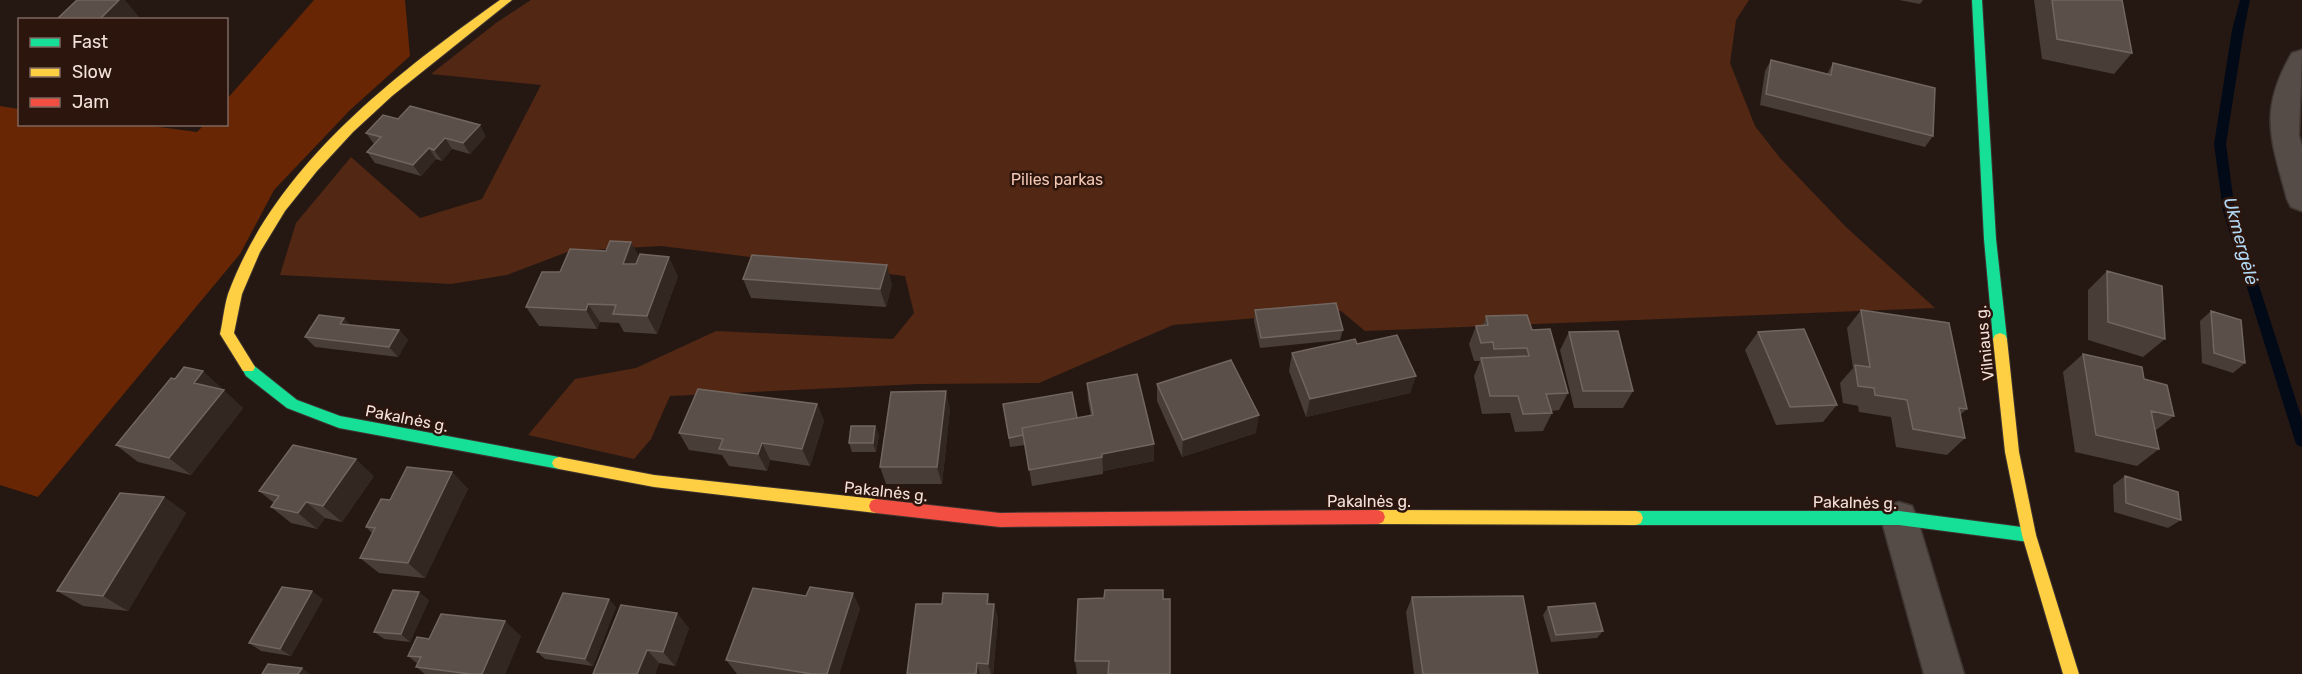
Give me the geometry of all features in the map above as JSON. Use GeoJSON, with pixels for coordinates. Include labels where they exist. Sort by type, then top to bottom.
{"type":"FeatureCollection","features":[{"type":"Feature","properties":{"kind":"street","name":"Pakalnės g."},"geometry":{"type":"LineString","coordinates":[[507,0],[422,63],[326,152],[288,196],[255,248],[235,295],[227,334],[251,372],[292,404],[339,422],[654,481],[1000,520],[1899,518],[2030,535]]}},
{"type":"Feature","properties":{"kind":"street","name":"Vilniaus g."},"geometry":{"type":"LineString","coordinates":[[1977,0],[1990,238],[2012,452],[2030,535],[2071,674]]}},
{"type":"Feature","properties":{"kind":"street"},"geometry":{"type":"LineString","coordinates":[[2302,60],[2286,97],[2284,135],[2302,199]]}},
{"type":"Feature","properties":{"kind":"street"},"geometry":{"type":"LineString","coordinates":[[1899,518],[1944,674]]}},
{"type":"Feature","properties":{"kind":"green space","name":"Pilies parkas"},"geometry":{"type":"Polygon","coordinates":[[[531,0],[1749,0],[1736,20],[1730,63],[1755,126],[1780,158],[1846,227],[1935,308],[1365,331],[1341,311],[1173,325],[1039,383],[918,384],[670,396],[651,439],[634,459],[528,435],[575,379],[636,368],[716,331],[893,339],[914,313],[905,276],[661,246],[570,251],[507,275],[451,284],[280,275],[296,223],[351,157],[420,218],[482,199],[541,85],[431,74],[496,23],[531,0]]]}},
{"type":"Feature","properties":{"kind":"shaded area"},"geometry":{"type":"Polygon","coordinates":[[[314,0],[405,0],[410,56],[350,110],[274,190],[240,254],[38,497],[0,485],[0,106],[18,109],[18,126],[152,126],[197,132],[203,126],[228,126],[228,98],[314,0]]]}},
{"type":"Feature","properties":{"kind":"building"},"geometry":{"type":"Polygon","coordinates":[[[77,0],[119,0],[101,18],[58,18],[77,0]]]}},
{"type":"Feature","properties":{"kind":"building"},"geometry":{"type":"Polygon","coordinates":[[[2052,0],[2122,0],[2132,53],[2057,39],[2052,0]]]}},
{"type":"Feature","properties":{"kind":"building"},"geometry":{"type":"Polygon","coordinates":[[[1771,60],[1831,75],[1833,63],[1935,88],[1933,136],[1766,94],[1771,60]]]}},
{"type":"Feature","properties":{"kind":"building"},"geometry":{"type":"Polygon","coordinates":[[[410,106],[480,125],[463,143],[445,138],[434,150],[429,148],[413,165],[367,152],[381,137],[366,133],[383,115],[398,119],[410,106]]]}},
{"type":"Feature","properties":{"kind":"building"},"geometry":{"type":"Polygon","coordinates":[[[610,241],[631,242],[623,264],[636,264],[640,254],[669,257],[647,316],[613,314],[616,305],[588,304],[586,310],[526,307],[542,272],[560,272],[570,249],[606,251],[610,241]]]}},
{"type":"Feature","properties":{"kind":"building"},"geometry":{"type":"Polygon","coordinates":[[[752,255],[887,265],[880,289],[743,279],[752,255]]]}},
{"type":"Feature","properties":{"kind":"building"},"geometry":{"type":"Polygon","coordinates":[[[2107,271],[2162,286],[2165,339],[2108,322],[2107,271]]]}},
{"type":"Feature","properties":{"kind":"building"},"geometry":{"type":"Polygon","coordinates":[[[1336,303],[1343,330],[1261,338],[1255,310],[1336,303]]]}},
{"type":"Feature","properties":{"kind":"building"},"geometry":{"type":"Polygon","coordinates":[[[1861,310],[1949,323],[1967,409],[1959,408],[1965,438],[1913,429],[1907,400],[1875,395],[1874,388],[1858,386],[1855,365],[1870,367],[1861,310]]]}},
{"type":"Feature","properties":{"kind":"building"},"geometry":{"type":"Polygon","coordinates":[[[2211,311],[2241,320],[2245,363],[2214,353],[2211,311]]]}},
{"type":"Feature","properties":{"kind":"building"},"geometry":{"type":"Polygon","coordinates":[[[319,315],[344,318],[340,324],[399,330],[389,347],[305,337],[319,315]]]}},
{"type":"Feature","properties":{"kind":"building"},"geometry":{"type":"Polygon","coordinates":[[[1527,315],[1532,330],[1550,329],[1568,393],[1546,394],[1552,413],[1523,414],[1518,396],[1490,396],[1481,358],[1529,356],[1527,348],[1494,349],[1493,342],[1481,343],[1476,326],[1488,325],[1486,316],[1527,315]]]}},
{"type":"Feature","properties":{"kind":"building"},"geometry":{"type":"Polygon","coordinates":[[[1804,329],[1837,405],[1790,407],[1758,332],[1804,329]]]}},
{"type":"Feature","properties":{"kind":"building"},"geometry":{"type":"Polygon","coordinates":[[[1618,331],[1633,391],[1583,391],[1569,332],[1618,331]]]}},
{"type":"Feature","properties":{"kind":"building"},"geometry":{"type":"Polygon","coordinates":[[[1397,335],[1416,376],[1310,399],[1292,353],[1355,339],[1357,344],[1397,335]]]}},
{"type":"Feature","properties":{"kind":"building"},"geometry":{"type":"Polygon","coordinates":[[[2083,354],[2142,367],[2144,379],[2167,385],[2174,416],[2151,411],[2159,449],[2096,435],[2083,354]]]}},
{"type":"Feature","properties":{"kind":"building"},"geometry":{"type":"Polygon","coordinates":[[[1231,360],[1259,415],[1183,440],[1157,384],[1231,360]]]}},
{"type":"Feature","properties":{"kind":"building"},"geometry":{"type":"Polygon","coordinates":[[[184,367],[203,371],[194,383],[224,390],[169,458],[116,445],[171,378],[175,379],[184,367]]]}},
{"type":"Feature","properties":{"kind":"building"},"geometry":{"type":"Polygon","coordinates":[[[1137,374],[1154,444],[1102,454],[1102,457],[1029,470],[1022,428],[1093,415],[1087,383],[1137,374]]]}},
{"type":"Feature","properties":{"kind":"building"},"geometry":{"type":"Polygon","coordinates":[[[698,389],[817,404],[802,449],[762,443],[758,454],[719,449],[723,439],[679,433],[698,389]]]}},
{"type":"Feature","properties":{"kind":"building"},"geometry":{"type":"Polygon","coordinates":[[[946,391],[937,467],[880,467],[891,392],[946,391]]]}},
{"type":"Feature","properties":{"kind":"building"},"geometry":{"type":"Polygon","coordinates":[[[1072,392],[1077,418],[1022,428],[1023,435],[1009,438],[1003,404],[1072,392]]]}},
{"type":"Feature","properties":{"kind":"building"},"geometry":{"type":"Polygon","coordinates":[[[851,426],[875,426],[873,443],[849,443],[851,426]]]}},
{"type":"Feature","properties":{"kind":"building"},"geometry":{"type":"Polygon","coordinates":[[[293,445],[356,459],[323,506],[306,502],[298,513],[271,507],[279,496],[259,491],[293,445]]]}},
{"type":"Feature","properties":{"kind":"building"},"geometry":{"type":"Polygon","coordinates":[[[407,467],[452,472],[408,563],[360,558],[375,528],[366,527],[381,499],[390,500],[407,467]]]}},
{"type":"Feature","properties":{"kind":"building"},"geometry":{"type":"Polygon","coordinates":[[[2125,476],[2178,492],[2181,520],[2126,503],[2125,476]]]}},
{"type":"Feature","properties":{"kind":"building"},"geometry":{"type":"Polygon","coordinates":[[[120,493],[164,497],[103,596],[57,591],[120,493]]]}},
{"type":"Feature","properties":{"kind":"building"},"geometry":{"type":"Polygon","coordinates":[[[282,587],[312,591],[280,649],[249,643],[282,587]]]}},
{"type":"Feature","properties":{"kind":"building"},"geometry":{"type":"Polygon","coordinates":[[[810,587],[853,593],[827,674],[812,674],[726,660],[753,588],[806,596],[810,587]]]}},
{"type":"Feature","properties":{"kind":"building"},"geometry":{"type":"Polygon","coordinates":[[[393,590],[419,592],[401,634],[374,632],[393,590]]]}},
{"type":"Feature","properties":{"kind":"building"},"geometry":{"type":"Polygon","coordinates":[[[1105,590],[1163,590],[1163,599],[1170,599],[1170,674],[1108,674],[1109,661],[1075,661],[1078,599],[1104,598],[1105,590]]]}},
{"type":"Feature","properties":{"kind":"building"},"geometry":{"type":"Polygon","coordinates":[[[563,593],[609,599],[585,659],[537,652],[563,593]]]}},
{"type":"Feature","properties":{"kind":"building"},"geometry":{"type":"Polygon","coordinates":[[[943,593],[988,594],[987,604],[994,604],[988,664],[977,663],[976,674],[907,674],[916,604],[942,604],[943,593]]]}},
{"type":"Feature","properties":{"kind":"building"},"geometry":{"type":"Polygon","coordinates":[[[1523,596],[1538,674],[1423,674],[1412,597],[1523,596]]]}},
{"type":"Feature","properties":{"kind":"building"},"geometry":{"type":"Polygon","coordinates":[[[1595,603],[1603,631],[1556,635],[1548,607],[1595,603]]]}},
{"type":"Feature","properties":{"kind":"building"},"geometry":{"type":"Polygon","coordinates":[[[621,605],[677,613],[663,652],[647,650],[637,674],[593,674],[621,605]]]}},
{"type":"Feature","properties":{"kind":"building"},"geometry":{"type":"Polygon","coordinates":[[[441,614],[505,621],[482,674],[416,667],[421,657],[408,656],[417,637],[429,639],[441,614]]]}},
{"type":"Feature","properties":{"kind":"building"},"geometry":{"type":"Polygon","coordinates":[[[268,664],[302,668],[298,674],[262,674],[268,664]]]}},
{"type":"Feature","properties":{"kind":"waterway","name":"Ukmergėlė"},"geometry":{"type":"LineString","coordinates":[[2245,0],[2220,144],[2229,211],[2302,441]]}},
{"type":"Feature","properties":{"kind":"traffic: fast"},"geometry":{"type":"LineString","coordinates":[[1977,0],[1990,239],[2000,339]]}},
{"type":"Feature","properties":{"kind":"traffic: fast"},"geometry":{"type":"LineString","coordinates":[[248,367],[251,372],[292,404],[339,422],[559,463]]}},
{"type":"Feature","properties":{"kind":"traffic: fast"},"geometry":{"type":"LineString","coordinates":[[1636,518],[1899,518],[2029,535]]}},
{"type":"Feature","properties":{"kind":"traffic: slow"},"geometry":{"type":"LineString","coordinates":[[248,367],[227,334],[232,304],[255,250],[281,208],[313,167],[388,93],[428,59],[507,0]]}},
{"type":"Feature","properties":{"kind":"traffic: slow"},"geometry":{"type":"LineString","coordinates":[[2000,339],[2012,452],[2029,535],[2071,674]]}},
{"type":"Feature","properties":{"kind":"traffic: slow"},"geometry":{"type":"LineString","coordinates":[[559,463],[654,481],[876,506]]}},
{"type":"Feature","properties":{"kind":"traffic: slow"},"geometry":{"type":"LineString","coordinates":[[1378,517],[1636,518]]}},
{"type":"Feature","properties":{"kind":"traffic: jam"},"geometry":{"type":"LineString","coordinates":[[876,506],[1000,520],[1378,517]]}}]}
